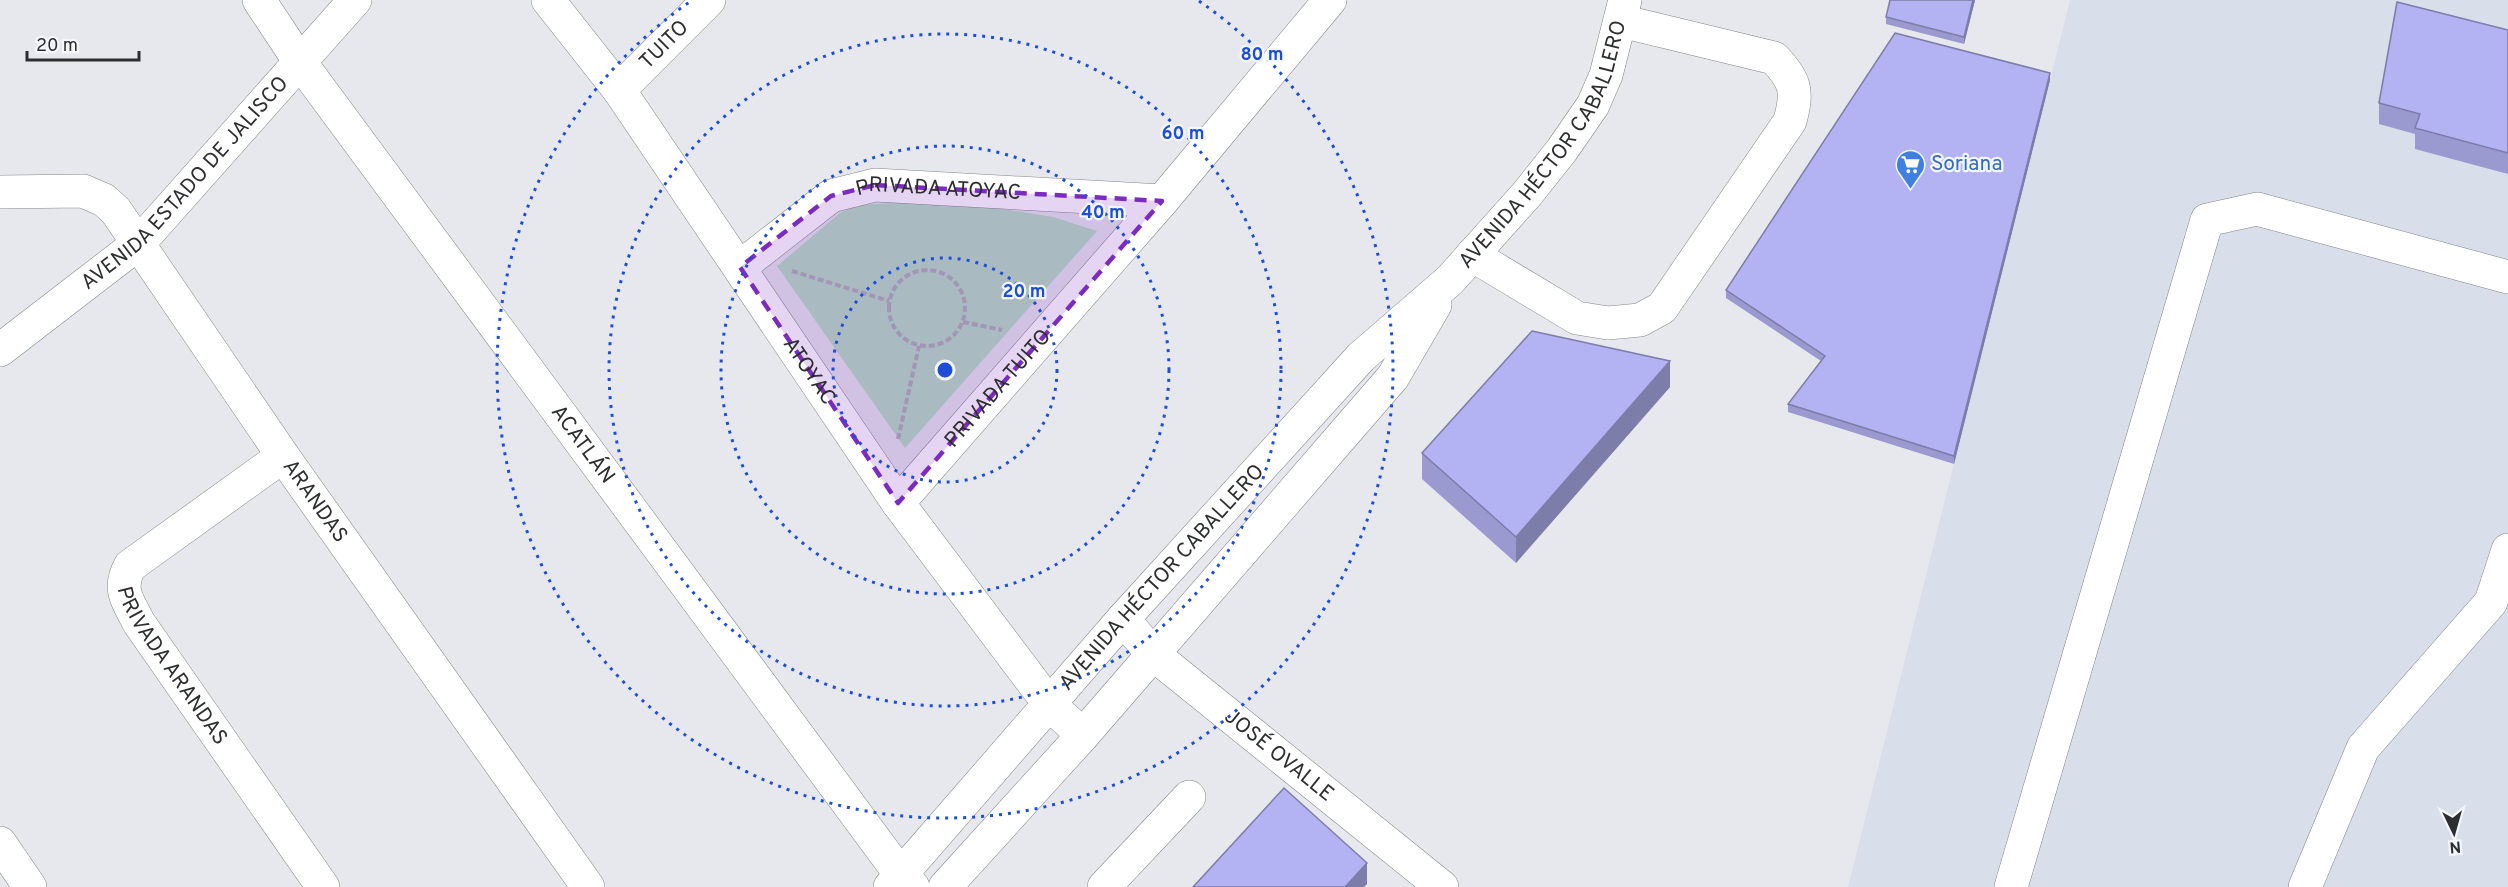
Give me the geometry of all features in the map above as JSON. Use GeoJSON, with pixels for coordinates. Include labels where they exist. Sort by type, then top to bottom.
{"type":"FeatureCollection","features":[{"type":"Feature","properties":{"kind":"street","name":"ACATLÁN"},"geometry":{"type":"LineString","coordinates":[[260,0],[300,62],[901,883]]}},
{"type":"Feature","properties":{"kind":"street","name":"AVENIDA ESTADO DE JALISCO"},"geometry":{"type":"LineString","coordinates":[[0,350],[139,243],[356,0]]}},
{"type":"Feature","properties":{"kind":"street","name":"ATOYAC"},"geometry":{"type":"LineString","coordinates":[[548,0],[619,90],[898,503],[1050,705],[1083,735]]}},
{"type":"Feature","properties":{"kind":"street","name":"TUITO"},"geometry":{"type":"LineString","coordinates":[[619,90],[710,0]]}},
{"type":"Feature","properties":{"kind":"street","name":"PRIVADA TUITO"},"geometry":{"type":"LineString","coordinates":[[898,503],[1162,201],[1330,0]]}},
{"type":"Feature","properties":{"kind":"street","name":"AVENIDA HÉCTOR CABALLERO"},"geometry":{"type":"LineString","coordinates":[[901,883],[1123,619],[1362,357],[1449,280],[1562,150],[1593,105],[1606,75],[1623,10]]}},
{"type":"Feature","properties":{"kind":"street"},"geometry":{"type":"LineString","coordinates":[[1472,255],[1577,318],[1608,323],[1640,320],[1662,308],[1790,121],[1796,98],[1790,74],[1774,58],[1623,10]]}},
{"type":"Feature","properties":{"kind":"street","name":"PRIVADA ATOYAC"},"geometry":{"type":"LineString","coordinates":[[740,267],[831,196],[855,188],[875,185],[1162,201]]}},
{"type":"Feature","properties":{"kind":"street","name":"ARANDAS"},"geometry":{"type":"LineString","coordinates":[[0,192],[83,191],[104,200],[116,211],[283,456],[588,887]]}},
{"type":"Feature","properties":{"kind":"street"},"geometry":{"type":"LineString","coordinates":[[2011,887],[2207,220],[2257,208],[2508,277]]}},
{"type":"Feature","properties":{"kind":"street","name":"AVENIDA HÉCTOR CABALLERO"},"geometry":{"type":"LineString","coordinates":[[945,887],[1083,735],[1393,377],[1449,280]]}},
{"type":"Feature","properties":{"kind":"street","name":"PRIVADA ARANDAS"},"geometry":{"type":"LineString","coordinates":[[283,456],[130,567],[124,578],[123,590],[140,623],[323,887]]}},
{"type":"Feature","properties":{"kind":"street"},"geometry":{"type":"LineString","coordinates":[[2305,887],[2363,748],[2491,602],[2508,550]]}},
{"type":"Feature","properties":{"kind":"street","name":"JOSÉ OVALLE"},"geometry":{"type":"LineString","coordinates":[[1123,619],[1153,654],[1442,887]]}},
{"type":"Feature","properties":{"kind":"street"},"geometry":{"type":"LineString","coordinates":[[1104,887],[1189,797]]}},
{"type":"Feature","properties":{"kind":"street"},"geometry":{"type":"LineString","coordinates":[[0,843],[30,887]]}},
{"type":"Feature","properties":{"kind":"path"},"geometry":{"type":"LineString","coordinates":[[788,269],[889,301]]}},
{"type":"Feature","properties":{"kind":"path"},"geometry":{"type":"LineString","coordinates":[[924,270],[941,273],[953,280],[960,289],[965,307],[963,322],[948,340],[936,346],[912,344],[897,333],[888,313],[892,291],[906,276],[924,270]]}},
{"type":"Feature","properties":{"kind":"path"},"geometry":{"type":"LineString","coordinates":[[963,322],[1009,331]]}},
{"type":"Feature","properties":{"kind":"path"},"geometry":{"type":"LineString","coordinates":[[898,438],[919,346]]}},
{"type":"Feature","properties":{"kind":"path"},"geometry":{"type":"LineString","coordinates":[[891,428],[902,443]]}},
{"type":"Feature","properties":{"kind":"highlighted area"},"geometry":{"type":"Polygon","coordinates":[[[875,185],[1162,201],[898,503],[740,267],[831,196],[855,188],[875,185]]]}},
{"type":"Feature","properties":{"kind":"shaded area"},"geometry":{"type":"Polygon","coordinates":[[[2070,0],[2508,0],[2508,887],[1848,887],[2070,0]]]}},
{"type":"Feature","properties":{"kind":"green space"},"geometry":{"type":"Polygon","coordinates":[[[946,200],[1053,217],[1097,231],[905,448],[777,266],[840,213],[856,205],[946,200]]]}},
{"type":"Feature","properties":{"kind":"building"},"geometry":{"type":"Polygon","coordinates":[[[1890,0],[1973,0],[1964,37],[1886,17],[1890,0]]]}},
{"type":"Feature","properties":{"kind":"building"},"geometry":{"type":"Polygon","coordinates":[[[2397,2],[2508,30],[2508,153],[2415,128],[2420,114],[2379,103],[2397,2]]]}},
{"type":"Feature","properties":{"kind":"building","name":"Soriana"},"geometry":{"type":"Polygon","coordinates":[[[1895,33],[2050,73],[1954,456],[1788,404],[1825,356],[1726,290],[1895,33]]]}},
{"type":"Feature","properties":{"kind":"building"},"geometry":{"type":"Polygon","coordinates":[[[1532,331],[1670,361],[1516,537],[1422,453],[1532,331]]]}},
{"type":"Feature","properties":{"kind":"building"},"geometry":{"type":"Polygon","coordinates":[[[1284,788],[1367,863],[1345,887],[1193,887],[1284,788]]]}},
{"type":"Feature","properties":{"kind":"place","name":"Soriana"},"geometry":{"type":"Point","coordinates":[1910,190]}}]}
